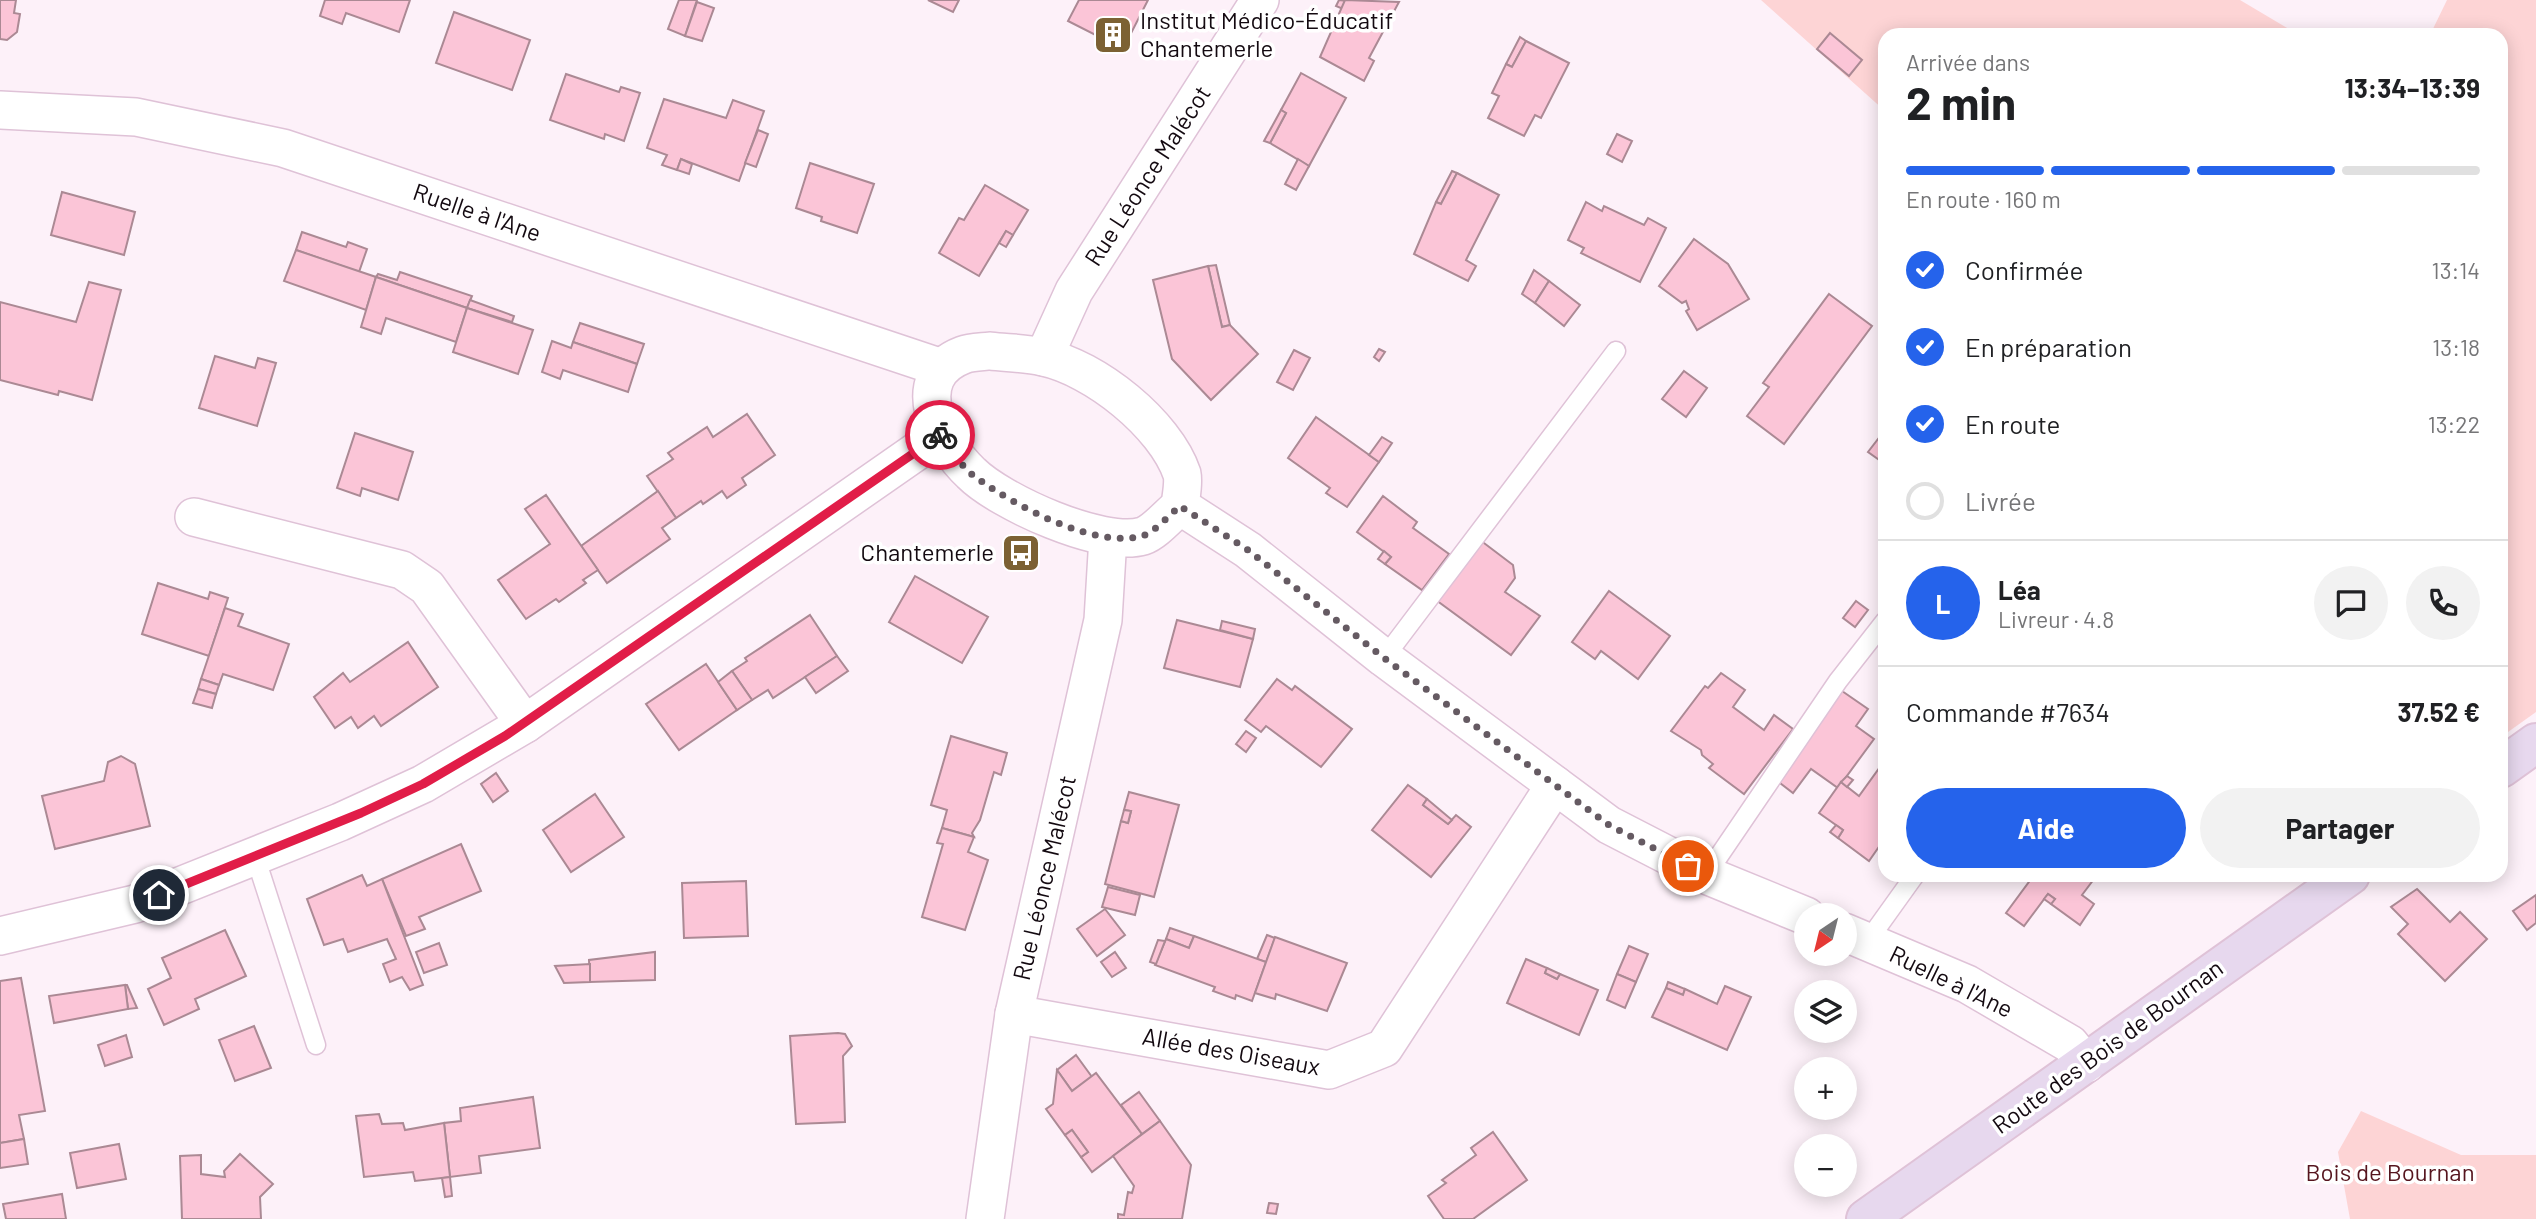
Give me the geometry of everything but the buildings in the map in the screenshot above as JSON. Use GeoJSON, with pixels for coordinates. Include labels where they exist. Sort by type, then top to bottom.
{"type":"FeatureCollection","features":[{"type":"Feature","properties":{"kind":"street","name":"Rue Léonce Malécot"},"geometry":{"type":"LineString","coordinates":[[1044,357],[1074,291],[1260,0]]}},
{"type":"Feature","properties":{"kind":"street","name":"Ruelle à l'Ane"},"geometry":{"type":"LineString","coordinates":[[0,110],[136,117],[283,148],[942,368]]}},
{"type":"Feature","properties":{"kind":"street"},"geometry":{"type":"LineString","coordinates":[[990,351],[1044,357],[1064,364],[1116,392],[1168,442],[1183,477],[1180,506],[1144,536],[1108,537],[1072,529],[1022,505],[972,475],[940,435],[930,401],[942,368],[964,355],[990,351]]}},
{"type":"Feature","properties":{"kind":"street"},"geometry":{"type":"LineString","coordinates":[[0,936],[135,904],[340,822],[423,784],[525,724],[940,435]]}},
{"type":"Feature","properties":{"kind":"street"},"geometry":{"type":"LineString","coordinates":[[1180,506],[1248,550],[1384,658],[1609,825],[1706,875],[1794,911]]}},
{"type":"Feature","properties":{"kind":"street"},"geometry":{"type":"LineString","coordinates":[[194,517],[402,570],[427,587],[525,724]]}},
{"type":"Feature","properties":{"kind":"street","name":"Rue Léonce Malécot"},"geometry":{"type":"LineString","coordinates":[[985,1219],[1014,1014],[1103,620],[1108,537]]}},
{"type":"Feature","properties":{"kind":"street"},"geometry":{"type":"LineString","coordinates":[[2508,763],[2536,744]]}},
{"type":"Feature","properties":{"kind":"street","name":"Allée des Oiseaux"},"geometry":{"type":"LineString","coordinates":[[1014,1014],[1329,1070],[1384,1048],[1555,785]]}},
{"type":"Feature","properties":{"kind":"street","name":"Route des Bois de Bournan"},"geometry":{"type":"LineString","coordinates":[[1866,1219],[2340,882]]}},
{"type":"Feature","properties":{"kind":"street","name":"Ruelle à l'Ane"},"geometry":{"type":"LineString","coordinates":[[1857,937],[1967,984],[2070,1045],[2086,1064]]}},
{"type":"Feature","properties":{"kind":"lane"},"geometry":{"type":"LineString","coordinates":[[1384,658],[1616,351]]}},
{"type":"Feature","properties":{"kind":"lane"},"geometry":{"type":"LineString","coordinates":[[1706,875],[1838,681],[1878,630]]}},
{"type":"Feature","properties":{"kind":"lane"},"geometry":{"type":"LineString","coordinates":[[255,856],[316,1045]]}},
{"type":"Feature","properties":{"kind":"lane"},"geometry":{"type":"LineString","coordinates":[[1857,936],[1908,882]]}},
{"type":"Feature","properties":{"kind":"green space"},"geometry":{"type":"Polygon","coordinates":[[[1761,0],[2240,0],[2287,28],[1878,28],[1878,105],[1761,0]]]}},
{"type":"Feature","properties":{"kind":"green space"},"geometry":{"type":"Polygon","coordinates":[[[2447,0],[2536,0],[2536,712],[2508,732],[2508,28],[2433,28],[2447,0]]]}},
{"type":"Feature","properties":{"kind":"green space","name":"Bois de Bournan"},"geometry":{"type":"Polygon","coordinates":[[[2361,1111],[2461,1155],[2536,1155],[2536,1219],[2350,1219],[2338,1152],[2361,1111]]]}},
{"type":"Feature","properties":{"kind":"way so far"},"geometry":{"type":"LineString","coordinates":[[940,435],[972,475],[1022,505],[1072,529],[1108,537],[1144,536],[1180,506],[1248,550],[1384,658],[1609,825],[1688,866]]}},
{"type":"Feature","properties":{"kind":"place","name":"Institut Médico-Éducatif Chantemerle"},"geometry":{"type":"Point","coordinates":[1113,35]}},
{"type":"Feature","properties":{"kind":"place","name":"Chantemerle"},"geometry":{"type":"Point","coordinates":[1021,553]}},
{"type":"Feature","properties":{"kind":"route"},"geometry":{"type":"LineString","coordinates":[[159,895],[361,813],[423,784],[505,736],[940,435]]}}]}
